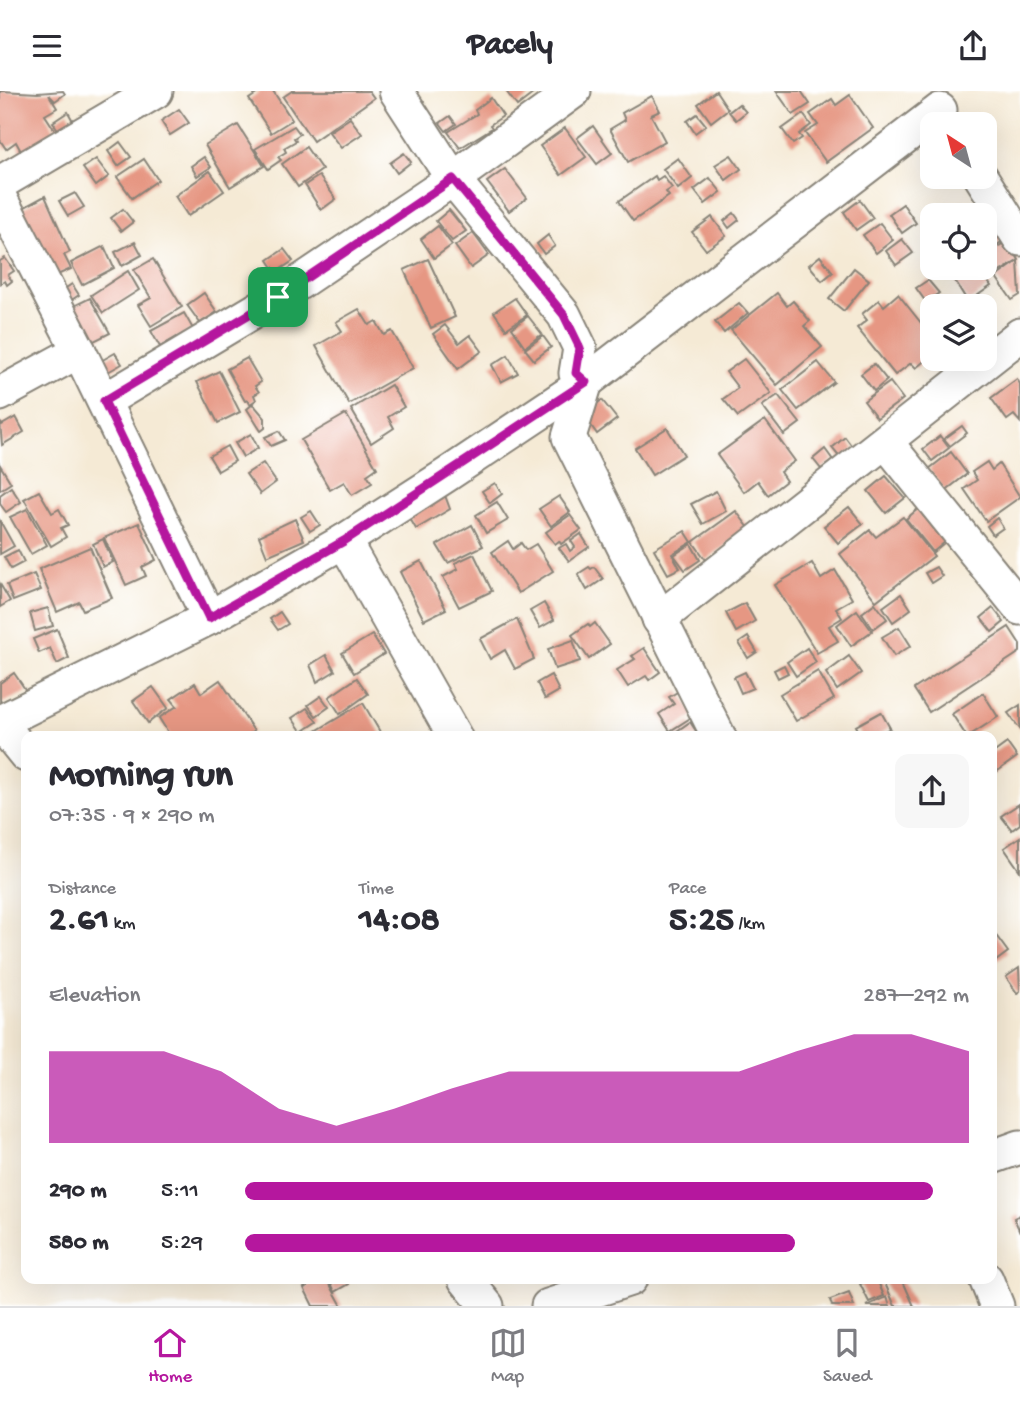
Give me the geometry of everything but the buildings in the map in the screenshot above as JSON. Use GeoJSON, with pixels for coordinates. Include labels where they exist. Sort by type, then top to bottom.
{"type":"FeatureCollection","features":[{"type":"Feature","properties":{"kind":"street"},"geometry":{"type":"LineString","coordinates":[[0,183],[156,91]]}},
{"type":"Feature","properties":{"kind":"street"},"geometry":{"type":"LineString","coordinates":[[396,91],[453,179],[564,315],[580,348],[569,437],[716,731]]}},
{"type":"Feature","properties":{"kind":"street"},"geometry":{"type":"LineString","coordinates":[[104,401],[278,297],[453,179],[574,91]]}},
{"type":"Feature","properties":{"kind":"street"},"geometry":{"type":"LineString","coordinates":[[21,749],[0,723],[209,618],[344,541],[574,390],[938,108]]}},
{"type":"Feature","properties":{"kind":"street"},"geometry":{"type":"LineString","coordinates":[[989,189],[1020,239]]}},
{"type":"Feature","properties":{"kind":"street"},"geometry":{"type":"LineString","coordinates":[[0,198],[104,401],[209,618]]}},
{"type":"Feature","properties":{"kind":"street"},"geometry":{"type":"LineString","coordinates":[[659,619],[1020,335]]}},
{"type":"Feature","properties":{"kind":"street"},"geometry":{"type":"LineString","coordinates":[[0,394],[79,351]]}},
{"type":"Feature","properties":{"kind":"street"},"geometry":{"type":"LineString","coordinates":[[574,390],[727,731]]}},
{"type":"Feature","properties":{"kind":"street"},"geometry":{"type":"LineString","coordinates":[[886,442],[1020,608]]}},
{"type":"Feature","properties":{"kind":"street"},"geometry":{"type":"LineString","coordinates":[[344,541],[453,731]]}},
{"type":"Feature","properties":{"kind":"street"},"geometry":{"type":"LineString","coordinates":[[997,1155],[1020,1147]]}},
{"type":"Feature","properties":{"kind":"street"},"geometry":{"type":"LineString","coordinates":[[469,1284],[487,1306]]}},
{"type":"Feature","properties":{"kind":"street"},"geometry":{"type":"LineString","coordinates":[[548,1306],[615,1284]]}},
{"type":"Feature","properties":{"kind":"street"},"geometry":{"type":"LineString","coordinates":[[988,1284],[997,1306]]}},
{"type":"Feature","properties":{"kind":"route"},"geometry":{"type":"LineString","coordinates":[[453,179],[564,315],[580,348],[576,373],[586,382],[344,541],[209,618],[104,401],[278,297],[453,179]]}}]}
